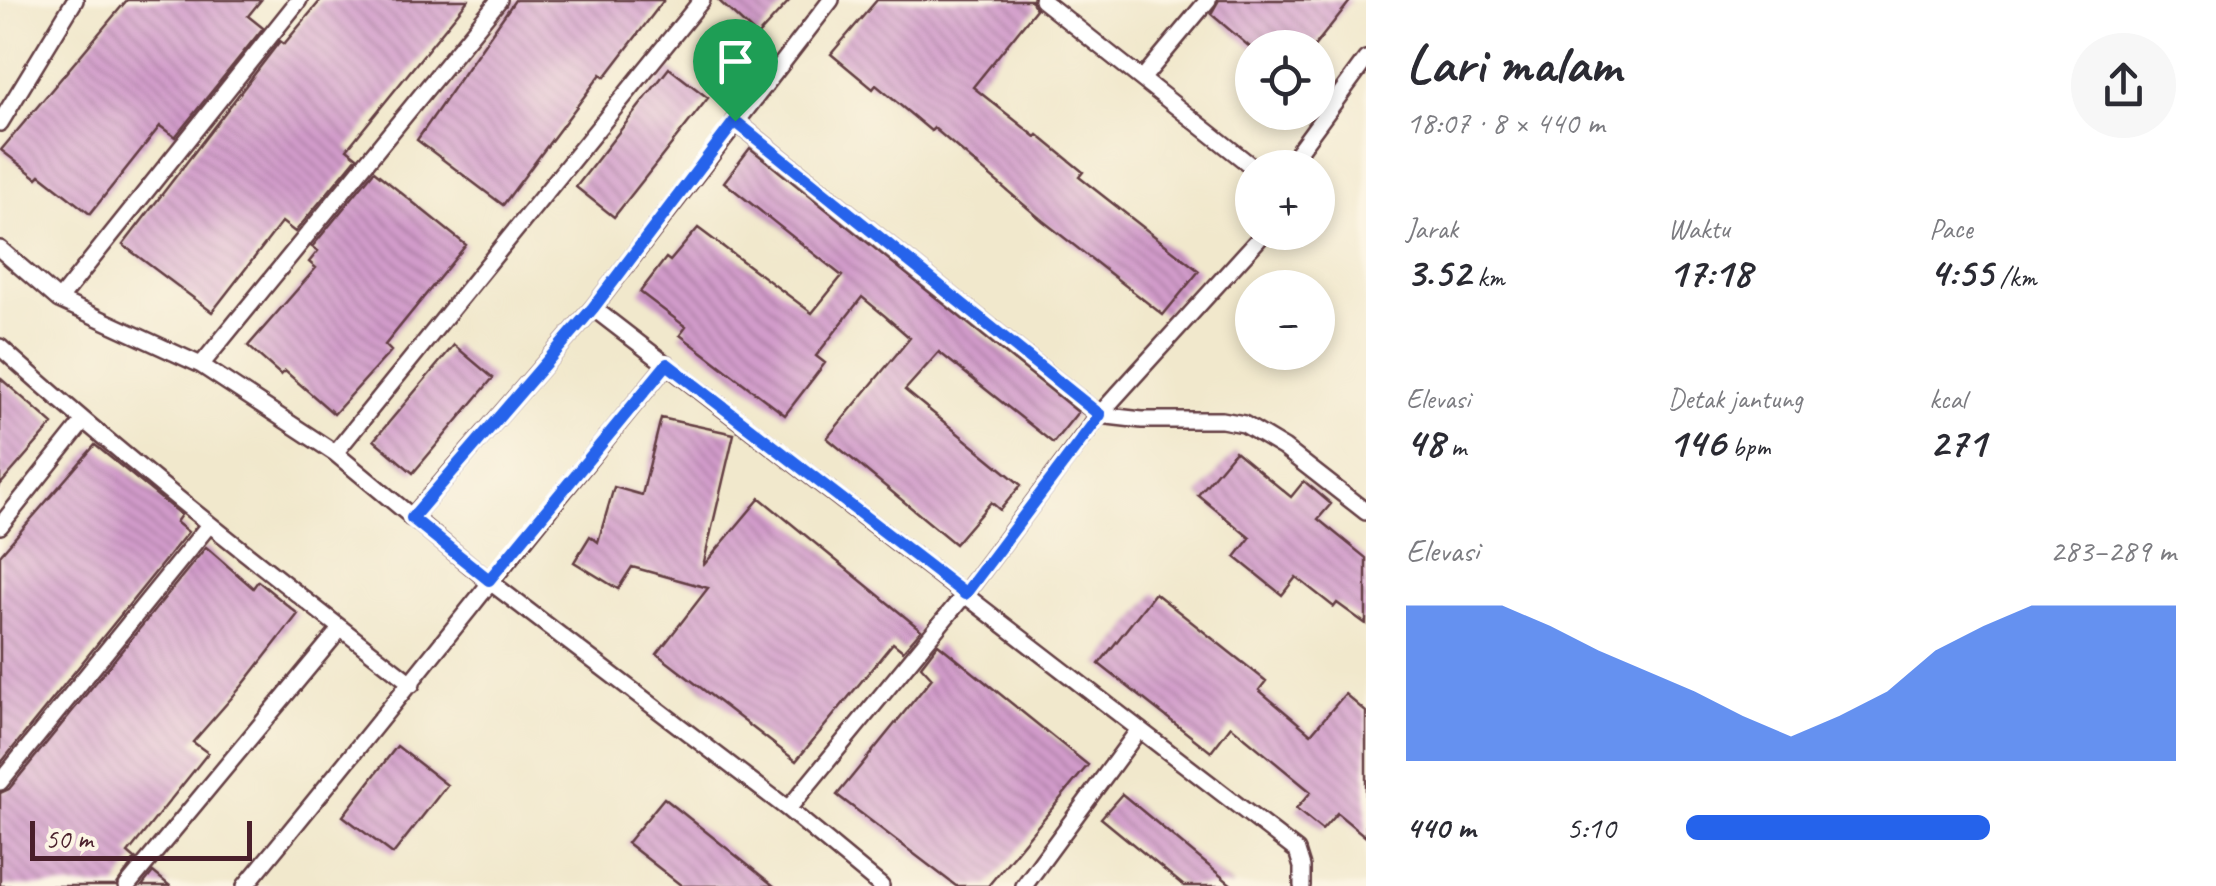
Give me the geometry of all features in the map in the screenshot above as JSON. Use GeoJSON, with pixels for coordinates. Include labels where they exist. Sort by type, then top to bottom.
{"type":"FeatureCollection","features":[{"type":"Feature","properties":{"kind":"lane"},"geometry":{"type":"LineString","coordinates":[[0,123],[75,0]]}},
{"type":"Feature","properties":{"kind":"lane"},"geometry":{"type":"LineString","coordinates":[[59,300],[299,0]]}},
{"type":"Feature","properties":{"kind":"lane"},"geometry":{"type":"LineString","coordinates":[[200,365],[499,0]]}},
{"type":"Feature","properties":{"kind":"lane"},"geometry":{"type":"LineString","coordinates":[[335,453],[702,0]]}},
{"type":"Feature","properties":{"kind":"lane"},"geometry":{"type":"LineString","coordinates":[[412,518],[593,308],[831,0]]}},
{"type":"Feature","properties":{"kind":"lane"},"geometry":{"type":"LineString","coordinates":[[1042,0],[1235,153]]}},
{"type":"Feature","properties":{"kind":"lane"},"geometry":{"type":"LineString","coordinates":[[1142,79],[1208,0]]}},
{"type":"Feature","properties":{"kind":"lane"},"geometry":{"type":"LineString","coordinates":[[1299,150],[1366,59]]}},
{"type":"Feature","properties":{"kind":"lane"},"geometry":{"type":"LineString","coordinates":[[735,121],[1100,415],[1244,424],[1284,448],[1366,512]]}},
{"type":"Feature","properties":{"kind":"lane"},"geometry":{"type":"LineString","coordinates":[[0,248],[59,300],[200,365],[335,453],[489,580],[788,809],[882,886]]}},
{"type":"Feature","properties":{"kind":"lane"},"geometry":{"type":"LineString","coordinates":[[788,809],[965,594],[1100,415],[1248,250]]}},
{"type":"Feature","properties":{"kind":"lane"},"geometry":{"type":"LineString","coordinates":[[593,308],[1296,851],[1302,867],[1302,886]]}},
{"type":"Feature","properties":{"kind":"lane"},"geometry":{"type":"LineString","coordinates":[[0,347],[209,526],[412,684]]}},
{"type":"Feature","properties":{"kind":"lane"},"geometry":{"type":"LineString","coordinates":[[245,886],[667,364]]}},
{"type":"Feature","properties":{"kind":"lane"},"geometry":{"type":"LineString","coordinates":[[0,526],[83,422]]}},
{"type":"Feature","properties":{"kind":"lane"},"geometry":{"type":"LineString","coordinates":[[0,782],[209,526]]}},
{"type":"Feature","properties":{"kind":"lane"},"geometry":{"type":"LineString","coordinates":[[127,886],[341,628]]}},
{"type":"Feature","properties":{"kind":"lane"},"geometry":{"type":"LineString","coordinates":[[1024,886],[1138,731]]}},
{"type":"Feature","properties":{"kind":"building"},"geometry":{"type":"Polygon","coordinates":[[[127,0],[261,0],[248,16],[263,28],[175,137],[160,126],[90,214],[1,150],[127,0]]]}},
{"type":"Feature","properties":{"kind":"building"},"geometry":{"type":"Polygon","coordinates":[[[321,0],[468,0],[347,149],[357,157],[295,232],[282,222],[212,312],[123,245],[280,41],[284,44],[321,0]]]}},
{"type":"Feature","properties":{"kind":"building"},"geometry":{"type":"Polygon","coordinates":[[[515,0],[664,0],[605,77],[601,74],[503,205],[417,140],[515,0]]]}},
{"type":"Feature","properties":{"kind":"building"},"geometry":{"type":"Polygon","coordinates":[[[718,0],[790,0],[757,36],[718,0]]]}},
{"type":"Feature","properties":{"kind":"building"},"geometry":{"type":"Polygon","coordinates":[[[877,0],[1031,0],[1036,9],[973,87],[1038,135],[1083,172],[1079,177],[1199,271],[1163,315],[1043,221],[934,128],[931,131],[831,54],[877,0]]]}},
{"type":"Feature","properties":{"kind":"building"},"geometry":{"type":"Polygon","coordinates":[[[1219,0],[1351,0],[1327,30],[1235,30],[1235,34],[1211,14],[1219,0]]]}},
{"type":"Feature","properties":{"kind":"building"},"geometry":{"type":"Polygon","coordinates":[[[669,68],[708,98],[614,217],[576,187],[669,68]]]}},
{"type":"Feature","properties":{"kind":"building"},"geometry":{"type":"Polygon","coordinates":[[[750,148],[1078,412],[1053,443],[939,352],[905,390],[1021,485],[1000,510],[991,502],[955,544],[827,438],[910,338],[862,297],[816,356],[825,363],[785,415],[680,335],[686,327],[640,292],[666,258],[670,261],[698,228],[812,313],[842,276],[724,182],[750,148]]]}},
{"type":"Feature","properties":{"kind":"building"},"geometry":{"type":"Polygon","coordinates":[[[374,171],[466,245],[385,345],[391,351],[334,414],[285,371],[281,375],[248,346],[316,268],[309,262],[318,251],[312,247],[374,171]]]}},
{"type":"Feature","properties":{"kind":"building"},"geometry":{"type":"Polygon","coordinates":[[[454,345],[493,378],[413,473],[374,440],[454,345]]]}},
{"type":"Feature","properties":{"kind":"building"},"geometry":{"type":"Polygon","coordinates":[[[0,378],[53,424],[0,485],[0,378]]]}},
{"type":"Feature","properties":{"kind":"building"},"geometry":{"type":"Polygon","coordinates":[[[661,418],[734,434],[703,566],[760,498],[921,630],[903,651],[893,643],[796,761],[657,654],[708,588],[632,567],[618,589],[574,562],[590,536],[598,542],[614,487],[642,495],[661,418]]]}},
{"type":"Feature","properties":{"kind":"building"},"geometry":{"type":"Polygon","coordinates":[[[95,445],[181,515],[176,522],[188,532],[0,764],[0,555],[95,445]]]}},
{"type":"Feature","properties":{"kind":"building"},"geometry":{"type":"Polygon","coordinates":[[[1235,451],[1291,497],[1304,481],[1331,504],[1318,519],[1366,558],[1366,624],[1337,603],[1334,607],[1296,577],[1282,595],[1235,557],[1250,538],[1198,495],[1235,451]]]}},
{"type":"Feature","properties":{"kind":"building"},"geometry":{"type":"Polygon","coordinates":[[[206,547],[253,588],[258,581],[298,614],[193,742],[208,753],[128,853],[135,859],[116,886],[0,886],[0,793],[9,789],[206,547]]]}},
{"type":"Feature","properties":{"kind":"building"},"geometry":{"type":"Polygon","coordinates":[[[1155,593],[1266,681],[1259,690],[1311,734],[1345,694],[1366,712],[1366,837],[1337,813],[1322,830],[1296,809],[1311,792],[1231,726],[1211,752],[1099,664],[1155,593]]]}},
{"type":"Feature","properties":{"kind":"building"},"geometry":{"type":"Polygon","coordinates":[[[938,644],[1088,765],[988,886],[956,886],[837,795],[932,678],[921,666],[938,644]]]}},
{"type":"Feature","properties":{"kind":"building"},"geometry":{"type":"Polygon","coordinates":[[[397,746],[447,785],[393,854],[343,816],[397,746]]]}},
{"type":"Feature","properties":{"kind":"building"},"geometry":{"type":"Polygon","coordinates":[[[1122,794],[1233,886],[1184,886],[1101,818],[1122,794]]]}},
{"type":"Feature","properties":{"kind":"building"},"geometry":{"type":"Polygon","coordinates":[[[664,798],[774,886],[682,886],[627,843],[664,798]]]}},
{"type":"Feature","properties":{"kind":"building"},"geometry":{"type":"Polygon","coordinates":[[[153,872],[170,886],[142,886],[153,872]]]}},
{"type":"Feature","properties":{"kind":"route"},"geometry":{"type":"LineString","coordinates":[[735,121],[1100,415],[965,594],[667,364],[489,580],[412,518],[593,308],[735,121]]}}]}
